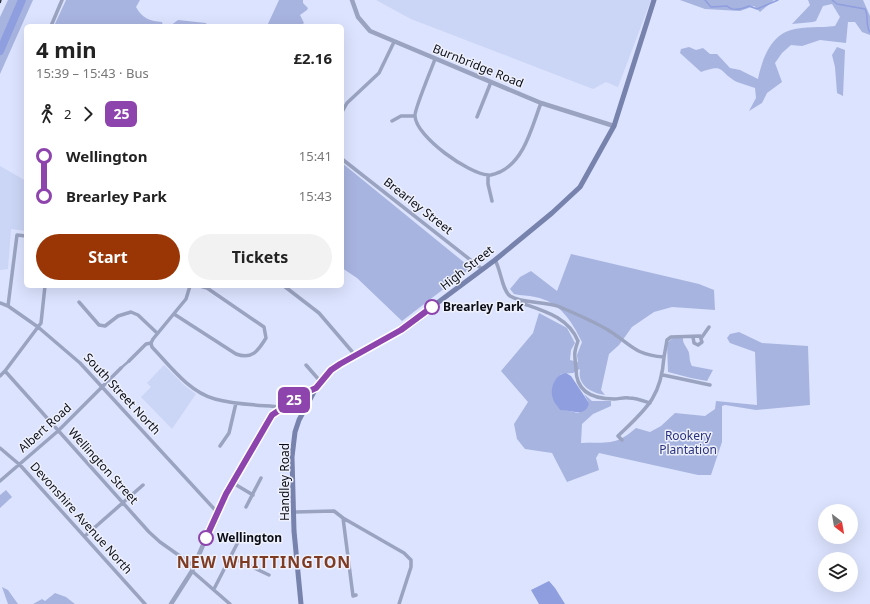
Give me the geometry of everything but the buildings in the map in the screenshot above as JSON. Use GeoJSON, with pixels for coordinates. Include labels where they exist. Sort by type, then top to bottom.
{"type":"FeatureCollection","features":[{"type":"Feature","properties":{"kind":"main road","name":"High Street"},"geometry":{"type":"LineString","coordinates":[[316,388],[320,381],[331,370],[354,354],[401,330],[495,260],[552,213],[580,187],[614,126],[654,0]]}},
{"type":"Feature","properties":{"kind":"main road","name":"Handley Road"},"geometry":{"type":"LineString","coordinates":[[302,604],[294,531],[295,512],[292,457],[296,432],[302,413],[316,388]]}},
{"type":"Feature","properties":{"kind":"street"},"geometry":{"type":"LineString","coordinates":[[52,24],[62,0]]}},
{"type":"Feature","properties":{"kind":"street","name":"Burnbridge Road"},"geometry":{"type":"LineString","coordinates":[[352,0],[358,17],[370,31],[541,103],[614,126]]}},
{"type":"Feature","properties":{"kind":"street"},"geometry":{"type":"LineString","coordinates":[[344,108],[347,103],[379,73],[394,42]]}},
{"type":"Feature","properties":{"kind":"street"},"geometry":{"type":"LineString","coordinates":[[435,59],[414,116],[419,128],[430,143],[467,168],[488,176],[500,172],[511,164],[521,153],[541,103]]}},
{"type":"Feature","properties":{"kind":"street"},"geometry":{"type":"LineString","coordinates":[[477,117],[491,82]]}},
{"type":"Feature","properties":{"kind":"street"},"geometry":{"type":"LineString","coordinates":[[392,121],[401,116],[414,116]]}},
{"type":"Feature","properties":{"kind":"street","name":"Brearley Street"},"geometry":{"type":"LineString","coordinates":[[344,161],[482,269]]}},
{"type":"Feature","properties":{"kind":"street"},"geometry":{"type":"LineString","coordinates":[[488,176],[488,184],[492,201]]}},
{"type":"Feature","properties":{"kind":"street"},"geometry":{"type":"LineString","coordinates":[[8,306],[17,235],[24,236]]}},
{"type":"Feature","properties":{"kind":"street"},"geometry":{"type":"LineString","coordinates":[[495,260],[500,269],[503,286],[508,295],[517,299],[555,305],[608,330],[647,356],[664,357]]}},
{"type":"Feature","properties":{"kind":"street"},"geometry":{"type":"LineString","coordinates":[[0,376],[5,372],[41,323],[45,288]]}},
{"type":"Feature","properties":{"kind":"street"},"geometry":{"type":"LineString","coordinates":[[121,368],[146,344],[151,343],[186,299],[189,288]]}},
{"type":"Feature","properties":{"kind":"street"},"geometry":{"type":"LineString","coordinates":[[174,314],[236,354],[243,357],[250,356],[256,352],[266,338],[264,327],[207,288]]}},
{"type":"Feature","properties":{"kind":"street"},"geometry":{"type":"LineString","coordinates":[[287,288],[319,313],[354,354]]}},
{"type":"Feature","properties":{"kind":"street"},"geometry":{"type":"LineString","coordinates":[[517,299],[521,303],[550,313],[568,325],[578,341],[574,352],[576,376],[578,382],[585,391],[593,397],[614,399],[628,397],[650,403]]}},
{"type":"Feature","properties":{"kind":"street"},"geometry":{"type":"LineString","coordinates":[[79,302],[99,325],[105,326],[118,316],[131,312],[138,315],[158,333]]}},
{"type":"Feature","properties":{"kind":"street","name":"South Street North"},"geometry":{"type":"LineString","coordinates":[[0,303],[8,306],[38,327],[80,363],[217,512]]}},
{"type":"Feature","properties":{"kind":"street"},"geometry":{"type":"LineString","coordinates":[[694,336],[694,343],[698,345],[702,342],[702,337],[709,327]]}},
{"type":"Feature","properties":{"kind":"street"},"geometry":{"type":"LineString","coordinates":[[622,440],[618,436],[650,403],[657,392],[663,375],[667,340],[671,337],[702,337]]}},
{"type":"Feature","properties":{"kind":"street"},"geometry":{"type":"LineString","coordinates":[[151,343],[155,350],[195,389],[214,399],[236,403],[282,407]]}},
{"type":"Feature","properties":{"kind":"street"},"geometry":{"type":"LineString","coordinates":[[306,365],[320,381]]}},
{"type":"Feature","properties":{"kind":"street","name":"Albert Road"},"geometry":{"type":"LineString","coordinates":[[0,481],[58,431],[103,388],[121,368]]}},
{"type":"Feature","properties":{"kind":"street","name":"Wellington Street"},"geometry":{"type":"LineString","coordinates":[[5,372],[160,542],[193,568],[230,604]]}},
{"type":"Feature","properties":{"kind":"street"},"geometry":{"type":"LineString","coordinates":[[663,375],[710,385]]}},
{"type":"Feature","properties":{"kind":"street"},"geometry":{"type":"LineString","coordinates":[[171,604],[193,568],[217,512],[272,415],[282,407],[316,388]]}},
{"type":"Feature","properties":{"kind":"street"},"geometry":{"type":"LineString","coordinates":[[220,446],[229,433],[236,403]]}},
{"type":"Feature","properties":{"kind":"street","name":"Devonshire Avenue North"},"geometry":{"type":"LineString","coordinates":[[0,448],[20,465],[145,604]]}},
{"type":"Feature","properties":{"kind":"street"},"geometry":{"type":"LineString","coordinates":[[246,507],[262,478]]}},
{"type":"Feature","properties":{"kind":"street"},"geometry":{"type":"LineString","coordinates":[[233,483],[253,494]]}},
{"type":"Feature","properties":{"kind":"street"},"geometry":{"type":"LineString","coordinates":[[85,536],[143,485]]}},
{"type":"Feature","properties":{"kind":"street"},"geometry":{"type":"LineString","coordinates":[[295,512],[334,511],[343,518],[404,553],[411,560],[411,567],[399,604]]}},
{"type":"Feature","properties":{"kind":"street"},"geometry":{"type":"LineString","coordinates":[[343,518],[352,596],[356,595]]}},
{"type":"Feature","properties":{"kind":"street"},"geometry":{"type":"LineString","coordinates":[[214,589],[238,542]]}},
{"type":"Feature","properties":{"kind":"street"},"geometry":{"type":"LineString","coordinates":[[231,557],[269,575]]}},
{"type":"Feature","properties":{"kind":"shaded area"},"geometry":{"type":"Polygon","coordinates":[[[376,0],[651,0],[618,87],[606,82],[593,89],[411,19],[376,0]]]}},
{"type":"Feature","properties":{"kind":"shaded area"},"geometry":{"type":"Polygon","coordinates":[[[0,166],[24,180],[24,231],[11,229],[8,269],[0,270],[0,166]]]}},
{"type":"Feature","properties":{"kind":"shaded area"},"geometry":{"type":"Polygon","coordinates":[[[164,365],[185,386],[196,394],[172,429],[141,397],[151,387],[147,383],[164,365]]]}},
{"type":"Feature","properties":{"kind":"shaded area"},"geometry":{"type":"Polygon","coordinates":[[[566,373],[571,376],[589,403],[587,408],[581,412],[560,410],[552,395],[552,387],[556,379],[562,374],[566,373]]]}},
{"type":"Feature","properties":{"kind":"shaded area"},"geometry":{"type":"Polygon","coordinates":[[[549,581],[565,604],[539,604],[531,590],[549,581]]]}},
{"type":"Feature","properties":{"kind":"green space"},"geometry":{"type":"Polygon","coordinates":[[[8,0],[33,0],[0,74],[0,17],[8,0]]]}},
{"type":"Feature","properties":{"kind":"green space"},"geometry":{"type":"Polygon","coordinates":[[[66,0],[140,0],[136,7],[141,14],[150,20],[162,22],[162,24],[55,24],[66,0]]]}},
{"type":"Feature","properties":{"kind":"green space"},"geometry":{"type":"Polygon","coordinates":[[[279,0],[303,0],[303,3],[308,8],[300,15],[304,23],[303,24],[268,24],[279,0]]]}},
{"type":"Feature","properties":{"kind":"green space"},"geometry":{"type":"Polygon","coordinates":[[[680,0],[774,0],[760,12],[754,6],[740,11],[705,9],[680,0]]]}},
{"type":"Feature","properties":{"kind":"green space"},"geometry":{"type":"Polygon","coordinates":[[[808,0],[863,0],[870,16],[870,35],[862,32],[855,22],[848,22],[846,43],[820,40],[802,46],[791,45],[782,53],[775,63],[782,82],[767,93],[762,103],[749,111],[756,98],[755,88],[737,82],[718,69],[714,68],[701,72],[680,53],[681,49],[689,47],[696,50],[703,48],[710,54],[717,54],[730,68],[740,70],[758,79],[768,50],[772,43],[784,33],[802,28],[835,26],[840,17],[832,4],[823,6],[816,21],[792,24],[810,5],[808,0]]]}},
{"type":"Feature","properties":{"kind":"green space"},"geometry":{"type":"Polygon","coordinates":[[[178,20],[206,24],[173,24],[178,20]]]}},
{"type":"Feature","properties":{"kind":"green space"},"geometry":{"type":"Polygon","coordinates":[[[837,47],[845,50],[843,96],[837,93],[835,67],[832,55],[837,47]]]}},
{"type":"Feature","properties":{"kind":"green space","name":"Brearley Park"},"geometry":{"type":"Polygon","coordinates":[[[344,165],[471,268],[402,321],[357,278],[344,269],[344,165]]]}},
{"type":"Feature","properties":{"kind":"green space","name":"Rookery Plantation"},"geometry":{"type":"Polygon","coordinates":[[[571,254],[699,284],[714,290],[715,310],[672,307],[654,312],[632,327],[619,345],[609,354],[601,390],[605,395],[590,390],[583,384],[580,369],[573,373],[561,374],[555,384],[553,396],[561,409],[578,413],[589,403],[584,394],[592,401],[611,401],[611,406],[593,414],[582,424],[581,443],[611,442],[623,438],[636,428],[650,432],[661,426],[675,413],[705,416],[715,409],[716,401],[757,405],[755,352],[730,343],[727,338],[730,334],[739,332],[762,343],[808,346],[810,405],[756,410],[725,405],[722,406],[722,442],[711,475],[698,475],[599,453],[596,458],[599,470],[567,482],[552,453],[525,449],[517,439],[514,424],[528,402],[501,371],[533,333],[539,313],[567,328],[575,343],[571,350],[570,360],[578,362],[577,355],[582,342],[574,326],[564,313],[544,299],[514,294],[510,289],[520,277],[531,271],[557,291],[571,254]]]}},
{"type":"Feature","properties":{"kind":"green space"},"geometry":{"type":"Polygon","coordinates":[[[673,338],[683,338],[683,342],[688,351],[692,366],[713,370],[707,381],[668,372],[667,343],[673,338]]]}},
{"type":"Feature","properties":{"kind":"green space"},"geometry":{"type":"Polygon","coordinates":[[[6,490],[12,497],[0,508],[0,495],[6,490]]]}},
{"type":"Feature","properties":{"kind":"green space"},"geometry":{"type":"Polygon","coordinates":[[[2,587],[8,590],[18,604],[8,604],[2,587]]]}},
{"type":"Feature","properties":{"kind":"green space"},"geometry":{"type":"Polygon","coordinates":[[[55,593],[66,597],[75,604],[33,604],[42,599],[45,601],[55,593]]]}},
{"type":"Feature","properties":{"kind":"waterway"},"geometry":{"type":"LineString","coordinates":[[0,51],[22,0]]}},
{"type":"Feature","properties":{"kind":"waterway"},"geometry":{"type":"LineString","coordinates":[[705,0],[711,7],[727,6],[732,9],[741,9],[749,6],[757,9],[778,0]]}},
{"type":"Feature","properties":{"kind":"waterway"},"geometry":{"type":"LineString","coordinates":[[832,0],[837,4],[865,9],[870,32]]}},
{"type":"Feature","properties":{"kind":"bus line","name":"25"},"geometry":{"type":"LineString","coordinates":[[206,538],[226,494],[272,415],[282,407],[316,388],[320,381],[331,370],[354,354],[401,330],[432,307]]}},
{"type":"Feature","properties":{"kind":"place","name":"Brearley Park"},"geometry":{"type":"Point","coordinates":[432,307]}},
{"type":"Feature","properties":{"kind":"place","name":"Wellington"},"geometry":{"type":"Point","coordinates":[206,538]}},
{"type":"Feature","properties":{"kind":"district","name":"NEW WHITTINGTON"},"geometry":{"type":"Point","coordinates":[264,562]}}]}
